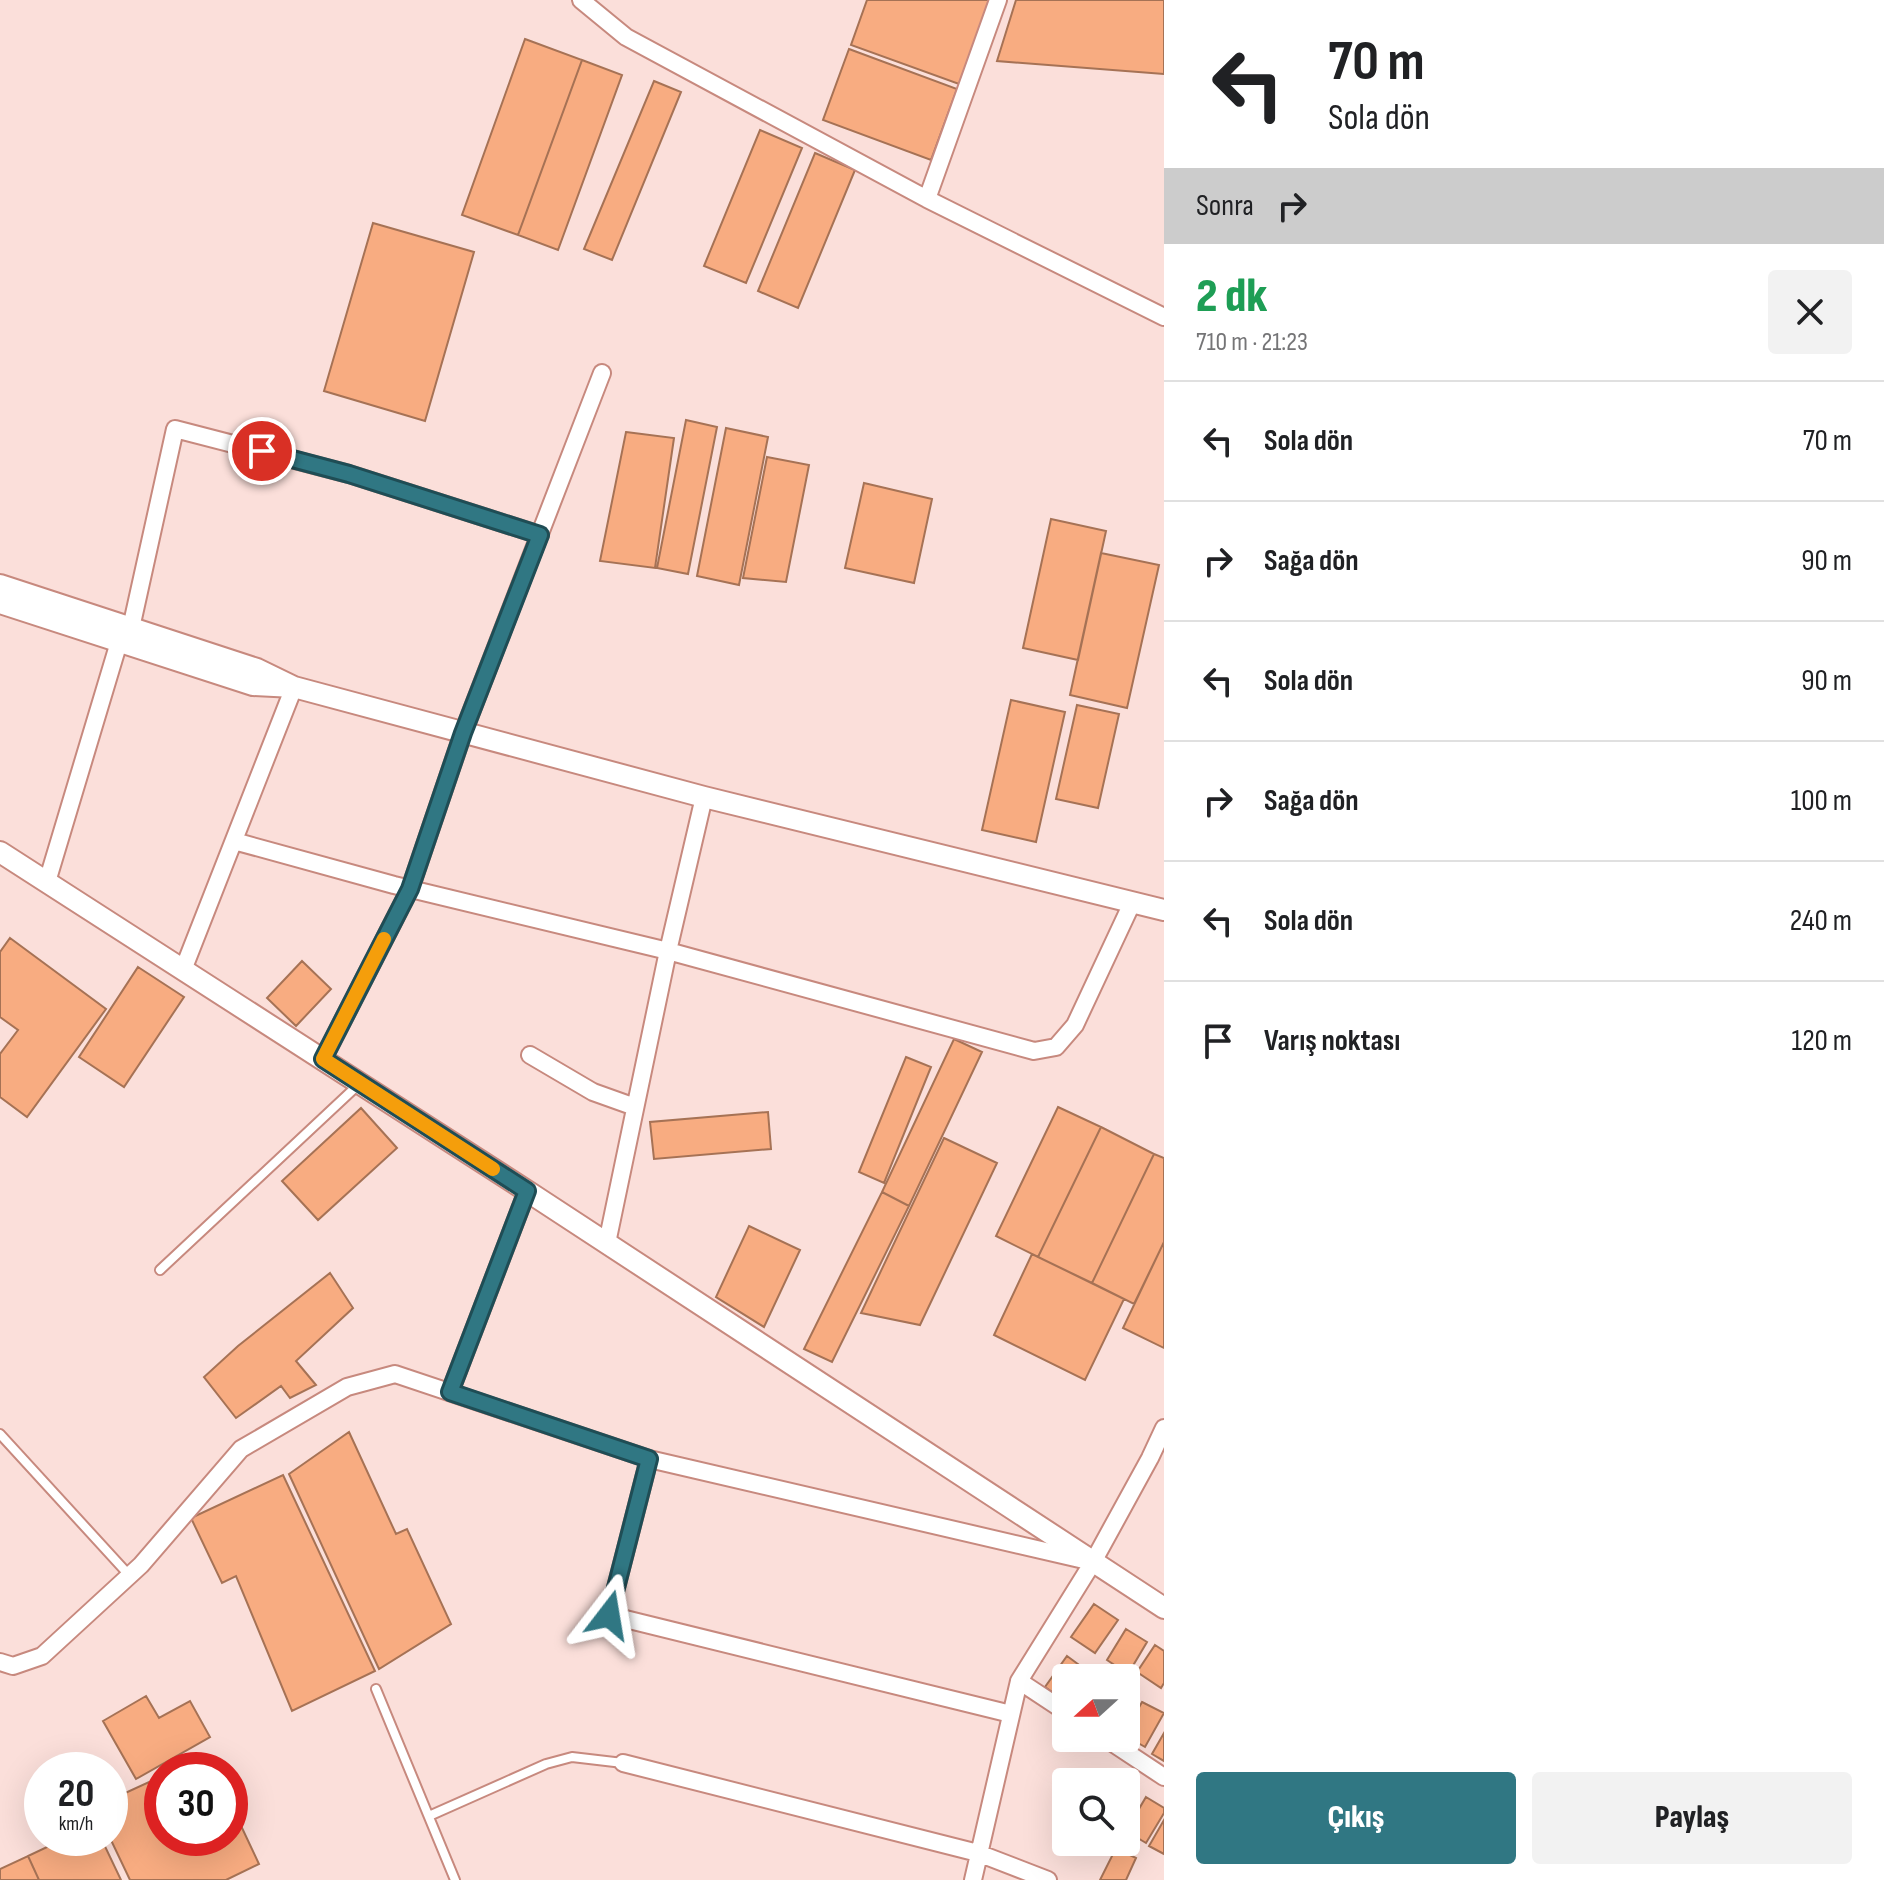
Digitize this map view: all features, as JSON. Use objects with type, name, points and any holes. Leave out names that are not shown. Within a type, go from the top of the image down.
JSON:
[{"type":"street","points":[[581,0],[626,37],[927,199],[1164,317]]},
{"type":"street","points":[[927,199],[998,0]]},
{"type":"street","points":[[323,1059],[410,889],[463,733],[602,373]]},
{"type":"street","points":[[47,882],[125,635],[175,429],[349,474],[540,535]]},
{"type":"street","points":[[0,585],[253,685],[294,687],[704,797],[1164,910]]},
{"type":"street","points":[[0,603],[125,635]]},
{"type":"street","points":[[183,970],[294,687]]},
{"type":"street","points":[[607,1243],[668,951],[704,797]]},
{"type":"street","points":[[234,841],[410,889],[668,951],[1034,1051],[1056,1047],[1075,1025],[1133,901]]},
{"type":"street","points":[[0,852],[527,1191],[1164,1608]]},
{"type":"street","points":[[530,1055],[593,1092],[635,1107]]},
{"type":"street","points":[[450,1392],[527,1191]]},
{"type":"street","points":[[0,1662],[13,1666],[42,1656],[141,1565],[241,1449],[347,1387],[395,1374],[649,1459],[1093,1562]]},
{"type":"street","points":[[973,1880],[1019,1681],[1093,1562],[1164,1428]]},
{"type":"street","points":[[649,1459],[609,1615],[1011,1714]]},
{"type":"street","points":[[1019,1681],[1052,1703]]},
{"type":"street","points":[[1126,1752],[1164,1777]]},
{"type":"street","points":[[623,1763],[978,1853],[1048,1880]]},
{"type":"lane","points":[[160,1270],[360,1083]]},
{"type":"lane","points":[[0,1434],[130,1575]]},
{"type":"lane","points":[[376,1689],[455,1880]]},
{"type":"lane","points":[[429,1816],[546,1764],[572,1757],[623,1763]]},
{"type":"building","points":[[867,0],[990,0],[959,84],[851,45]]},
{"type":"building","points":[[1016,0],[1164,0],[1164,74],[997,61]]},
{"type":"building","points":[[525,39],[582,60],[518,235],[462,215]]},
{"type":"building","points":[[849,49],[957,89],[931,160],[823,120]]},
{"type":"building","points":[[582,60],[622,75],[558,250],[518,235]]},
{"type":"building","points":[[654,81],[681,92],[612,260],[584,249]]},
{"type":"building","points":[[760,130],[802,148],[746,283],[704,266]]},
{"type":"building","points":[[815,153],[855,170],[798,308],[758,291]]},
{"type":"building","points":[[373,223],[474,252],[425,421],[324,391]]},
{"type":"building","points":[[686,420],[717,427],[688,574],[657,568]]},
{"type":"building","points":[[726,428],[768,437],[739,585],[697,576]]},
{"type":"building","points":[[626,432],[674,438],[655,568],[600,561]]},
{"type":"building","points":[[767,457],[809,465],[786,582],[743,578]]},
{"type":"building","points":[[864,483],[932,499],[914,583],[845,568]]},
{"type":"building","points":[[1051,519],[1106,531],[1078,660],[1023,648]]},
{"type":"building","points":[[1101,553],[1159,565],[1127,708],[1070,695]]},
{"type":"building","points":[[1011,700],[1065,712],[1036,842],[982,830]]},
{"type":"building","points":[[1077,705],[1119,714],[1098,808],[1056,799]]},
{"type":"building","points":[[10,938],[106,1009],[27,1117],[0,1097],[0,1054],[18,1030],[0,1017],[0,952]]},
{"type":"building","points":[[302,961],[331,989],[296,1026],[267,998]]},
{"type":"building","points":[[138,967],[184,997],[124,1087],[79,1057]]},
{"type":"building","points":[[954,1039],[982,1052],[909,1206],[882,1192]]},
{"type":"building","points":[[906,1057],[931,1067],[884,1183],[859,1172]]},
{"type":"building","points":[[1058,1107],[1101,1127],[1038,1257],[996,1236]]},
{"type":"building","points":[[361,1108],[397,1148],[318,1220],[282,1181]]},
{"type":"building","points":[[768,1112],[771,1149],[654,1159],[650,1122]]},
{"type":"building","points":[[1101,1127],[1154,1154],[1092,1283],[1038,1257]]},
{"type":"building","points":[[944,1138],[997,1163],[920,1325],[861,1313]]},
{"type":"building","points":[[1154,1154],[1164,1158],[1164,1242],[1134,1304],[1092,1283]]},
{"type":"building","points":[[882,1192],[909,1206],[832,1362],[804,1349]]},
{"type":"building","points":[[749,1226],[800,1250],[764,1327],[716,1297]]},
{"type":"building","points":[[1164,1242],[1164,1348],[1123,1328]]},
{"type":"building","points":[[1032,1254],[1124,1299],[1085,1380],[994,1335]]},
{"type":"building","points":[[330,1273],[353,1308],[296,1361],[316,1385],[290,1398],[281,1386],[236,1418],[204,1377]]},
{"type":"building","points":[[349,1432],[396,1534],[407,1529],[451,1624],[379,1669],[289,1474]]},
{"type":"building","points":[[283,1475],[375,1671],[292,1711],[236,1576],[222,1583],[191,1518]]},
{"type":"building","points":[[1094,1604],[1118,1620],[1095,1653],[1071,1637]]},
{"type":"building","points":[[1126,1629],[1147,1642],[1134,1664],[1113,1664],[1107,1660]]},
{"type":"building","points":[[1155,1645],[1164,1651],[1164,1683],[1161,1688],[1140,1674],[1140,1668]]},
{"type":"building","points":[[1067,1656],[1078,1664],[1061,1664]]},
{"type":"building","points":[[1052,1677],[1052,1692],[1045,1687]]},
{"type":"building","points":[[146,1696],[159,1718],[190,1701],[210,1737],[184,1752],[144,1752],[144,1774],[136,1779],[128,1765],[128,1752],[121,1752],[103,1721]]},
{"type":"building","points":[[1142,1702],[1164,1713],[1145,1747],[1140,1744]]},
{"type":"building","points":[[1164,1733],[1164,1761],[1152,1754]]},
{"type":"building","points":[[144,1784],[144,1856],[248,1856],[248,1841],[259,1864],[226,1880],[130,1880],[119,1856],[128,1856],[128,1792]]},
{"type":"building","points":[[1146,1797],[1164,1808],[1146,1843],[1140,1839],[1140,1807]]},
{"type":"building","points":[[1164,1820],[1164,1854],[1149,1846]]},
{"type":"building","points":[[28,1856],[110,1856],[121,1880],[39,1880]]},
{"type":"building","points":[[28,1856],[39,1880],[0,1880],[0,1869]]},
{"type":"building","points":[[1112,1856],[1136,1858],[1126,1880],[1100,1880]]},
{"type":"slow traffic","points":[[384,939],[323,1059],[493,1169]]},
{"type":"route","points":[[262,451],[349,474],[540,535],[463,733],[410,889],[323,1059],[527,1191],[450,1392],[649,1459],[609,1615]]}]
